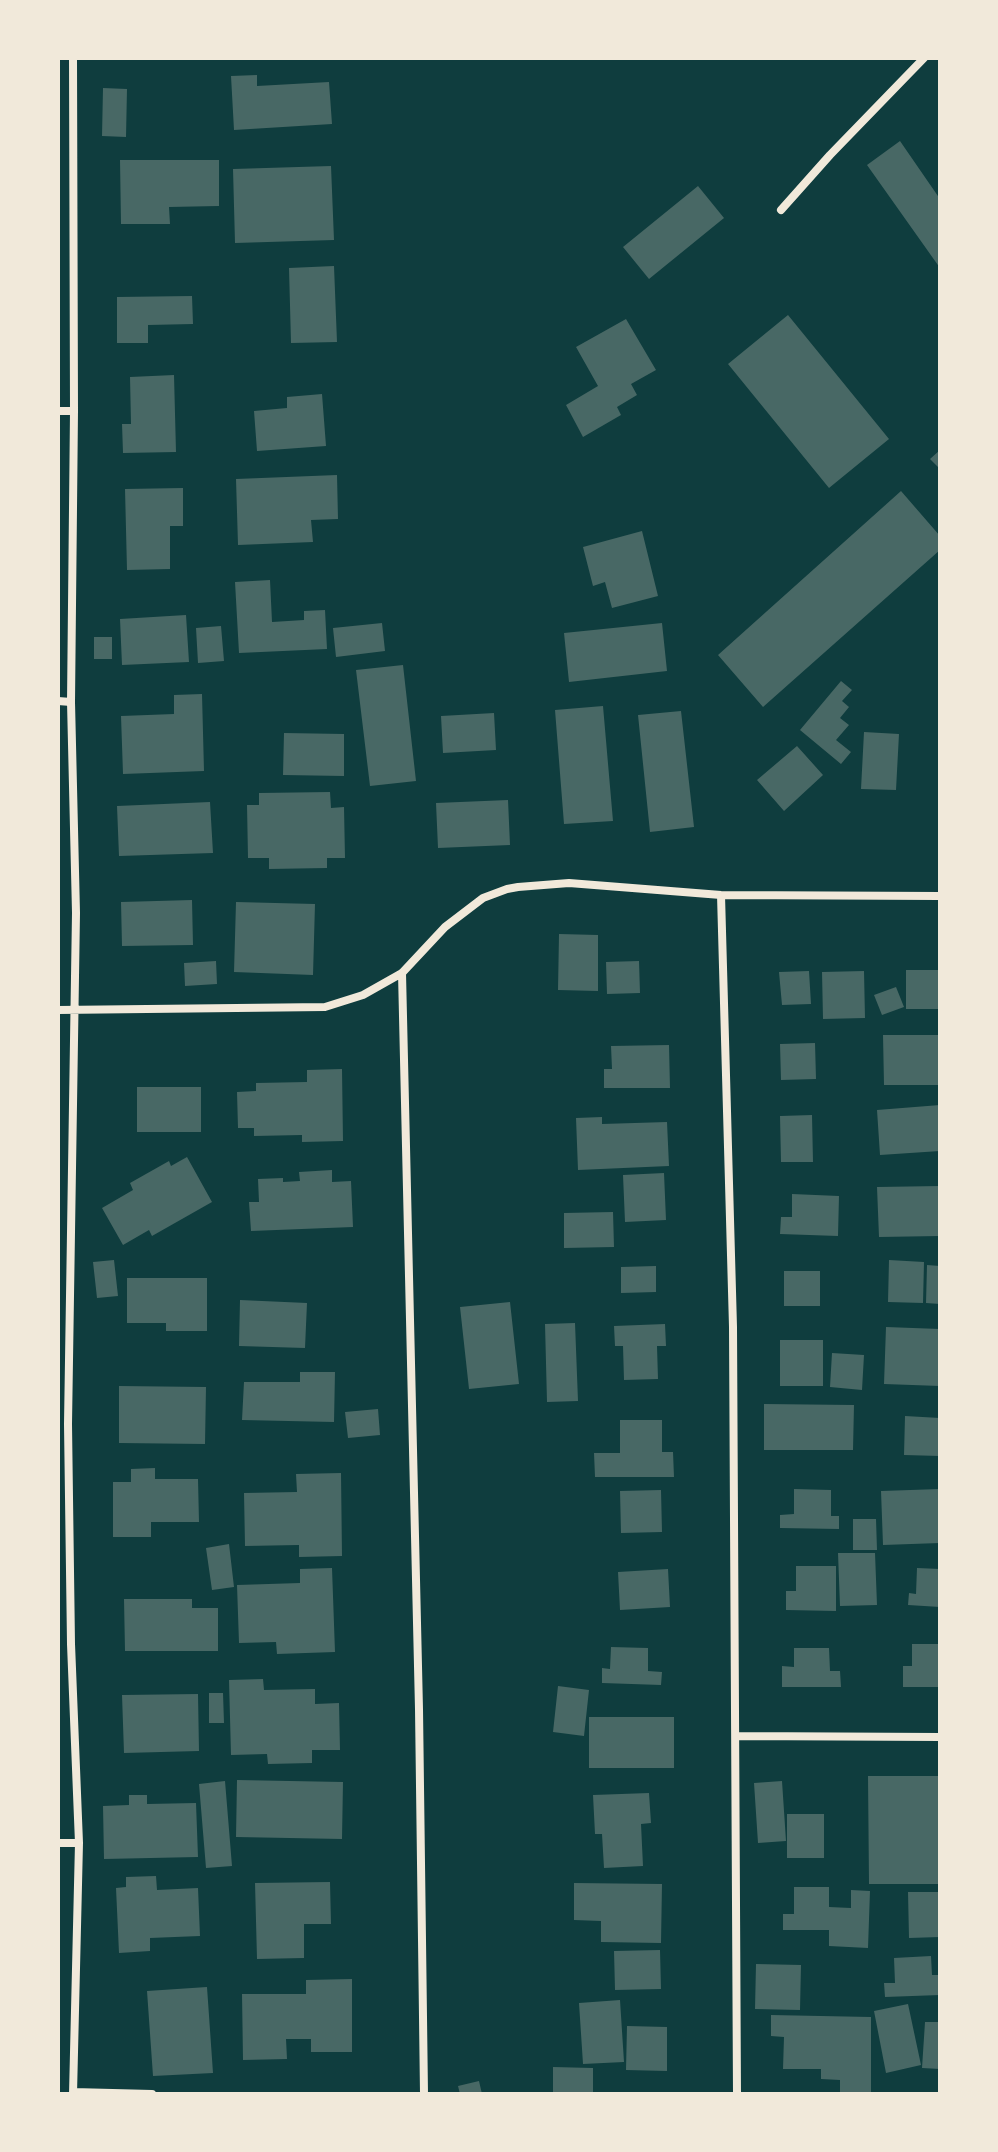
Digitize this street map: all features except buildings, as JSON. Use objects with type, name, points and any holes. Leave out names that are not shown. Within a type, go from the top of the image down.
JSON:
[{"type":"street","points":[[73,58],[71,702],[76,913],[63,1424],[79,1843],[73,2093],[152,2094]]},
{"type":"street","points":[[781,210],[924,58]]},
{"type":"street","points":[[58,411],[74,411]]},
{"type":"street","points":[[58,701],[71,702]]},
{"type":"street","points":[[58,1010],[325,1007],[363,995],[402,973],[445,927],[483,898],[507,889],[569,883],[721,895],[940,896]]},
{"type":"street","points":[[721,895],[733,1327],[737,2094]]},
{"type":"street","points":[[402,973],[419,1709],[424,2094]]},
{"type":"street","points":[[736,1736],[940,1737]]},
{"type":"street","points":[[58,1843],[79,1843]]}]
